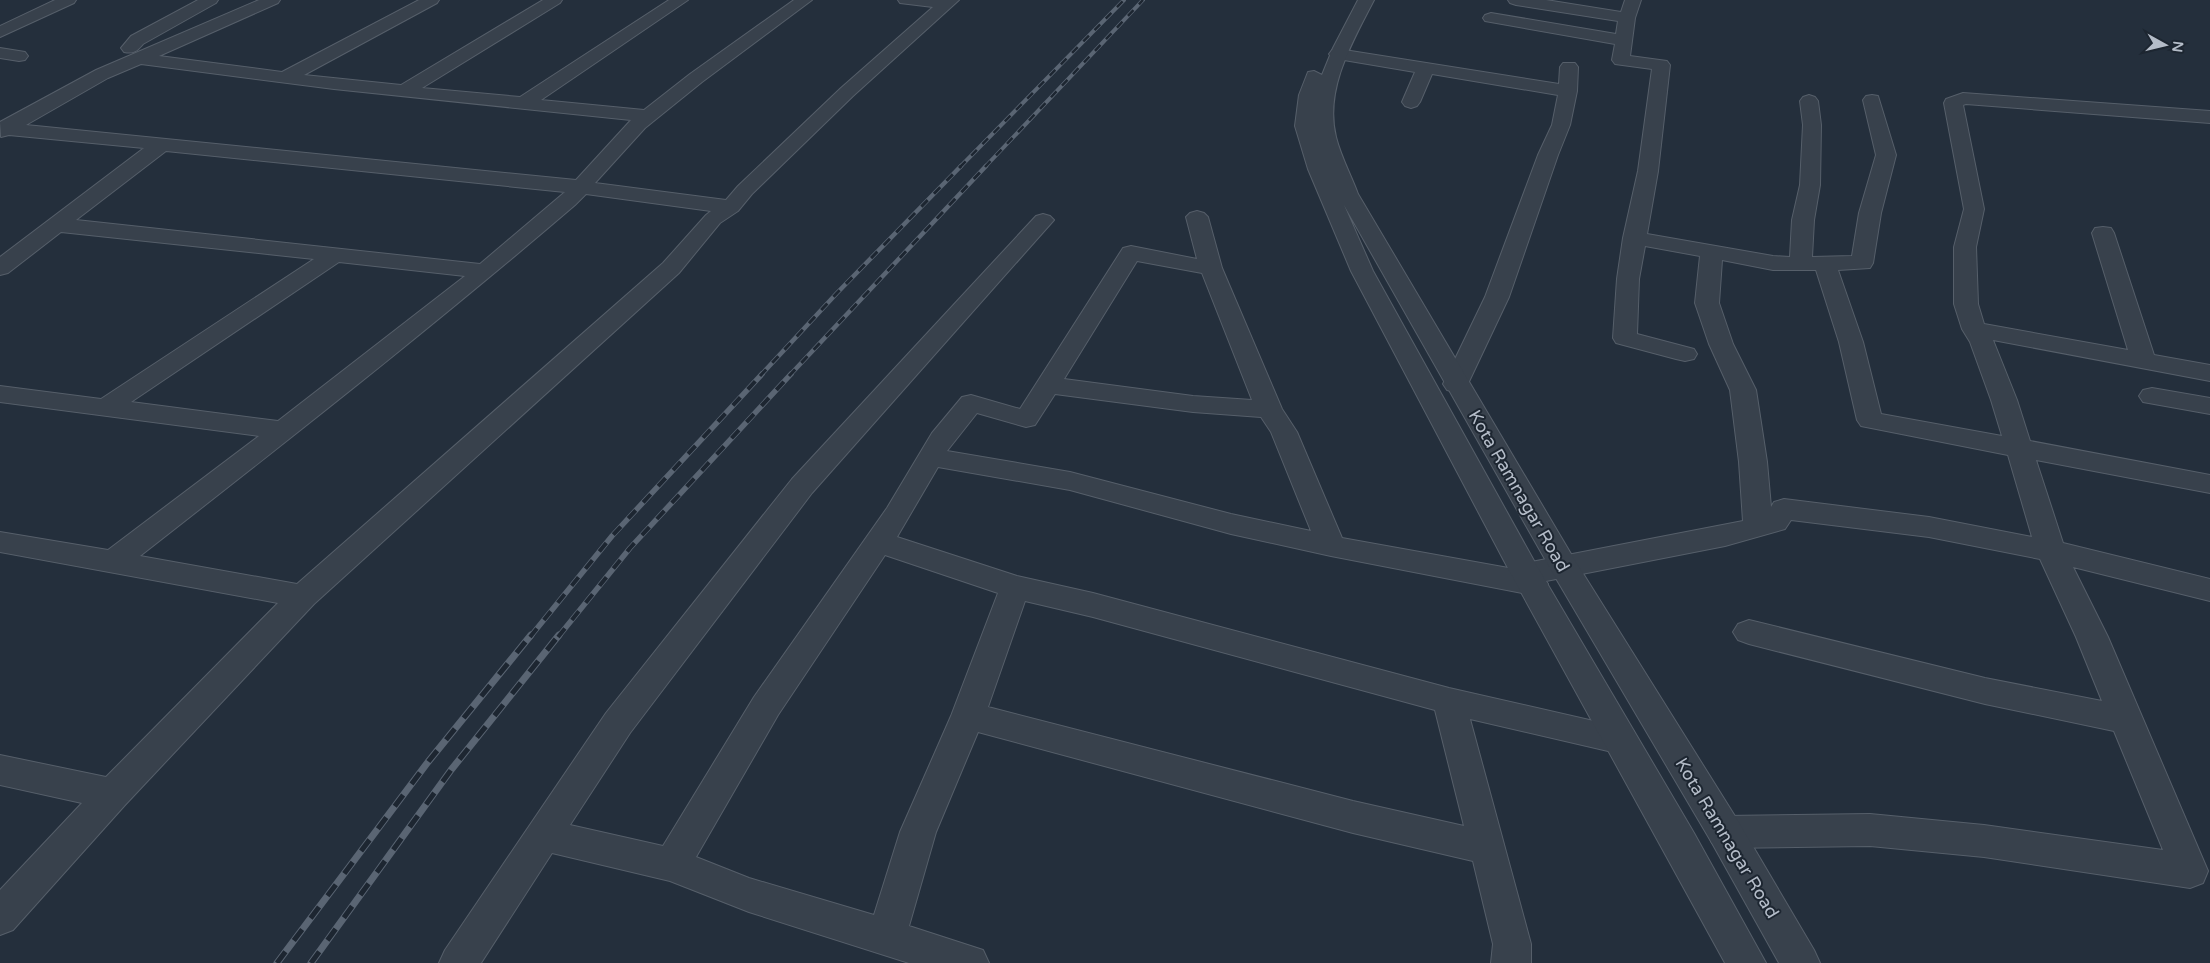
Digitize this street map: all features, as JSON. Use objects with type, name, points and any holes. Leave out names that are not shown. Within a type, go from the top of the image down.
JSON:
[{"type":"street","points":[[0,32],[68,0]]},
{"type":"street","points":[[102,74],[137,40],[210,0]]},
{"type":"street","points":[[1,129],[102,74],[272,0]]},
{"type":"street","points":[[284,78],[431,0]]},
{"type":"street","points":[[404,91],[554,0]]},
{"type":"street","points":[[525,102],[680,0]]},
{"type":"street","points":[[113,562],[485,271],[568,201],[638,124],[696,78],[804,0]]},
{"type":"street","points":[[906,0],[949,2]]},
{"type":"street","points":[[1347,0],[1323,46],[1308,95],[1304,126],[1318,169],[1362,271],[1529,579],[1746,963]]},
{"type":"street","name":"Kota Ramnagar Road","points":[[1366,0],[1338,54],[1324,97],[1326,135],[1348,194],[1456,384],[1564,567],[1726,832],[1800,963]]},
{"type":"street","points":[[1516,0],[1627,18]]},
{"type":"street","points":[[1633,0],[1627,18],[1622,60],[1662,65],[1651,136],[1648,172],[1634,238],[1628,279],[1625,338],[1685,354]]},
{"type":"street","points":[[0,917],[113,794],[303,596],[670,268],[713,219],[731,207],[745,190],[847,92],[949,2]]},
{"type":"street","points":[[1491,18],[1624,40]]},
{"type":"street","points":[[0,53],[19,56]]},
{"type":"street","points":[[1338,54],[1425,70],[1495,88],[1568,91]]},
{"type":"street","points":[[138,58],[284,78],[648,116]]},
{"type":"street","points":[[1456,384],[1497,297],[1548,155],[1561,125],[1568,91],[1569,67]]},
{"type":"street","points":[[1411,102],[1425,70]]},
{"type":"street","points":[[1726,832],[1870,830],[1984,841],[2190,871],[2092,637],[2052,551],[1998,383],[1982,342],[1974,329],[1966,304],[1965,247],[1974,209],[1957,131],[1953,103],[1963,98],[2210,117]]},
{"type":"street","points":[[1634,238],[1773,263],[1862,263],[1870,213],[1886,156],[1872,100]]},
{"type":"street","points":[[1801,264],[1803,220],[1810,185],[1812,125],[1809,101]]},
{"type":"street","points":[[1,129],[580,187],[731,207]]},
{"type":"street","points":[[0,268],[160,145]]},
{"type":"street","points":[[1197,217],[1211,268],[1269,409],[1284,432],[1331,546]]},
{"type":"street","points":[[459,963],[618,723],[802,486],[933,339],[1043,220]]},
{"type":"street","points":[[58,225],[485,271]]},
{"type":"street","points":[[2103,233],[2116,270],[2126,312],[2144,361]]},
{"type":"street","points":[[1711,253],[1707,303],[1722,344],[1743,390],[1753,462],[1758,527]]},
{"type":"street","points":[[672,865],[766,706],[878,542],[940,439],[970,403],[1026,418],[1130,254],[1211,268]]},
{"type":"street","points":[[105,408],[335,255]]},
{"type":"street","points":[[1824,264],[1850,342],[1870,420],[2021,450],[2210,484]]},
{"type":"street","points":[[1974,329],[2210,373]]},
{"type":"street","points":[[1047,386],[1176,402],[1269,409]]},
{"type":"street","points":[[0,394],[282,430]]},
{"type":"street","points":[[2152,396],[2210,406]]},
{"type":"street","points":[[930,457],[1070,480],[1231,524],[1331,546],[1529,579],[1564,567],[1675,547],[1758,527],[1775,522],[1784,509],[1928,528],[2052,551],[2210,590]]},
{"type":"street","points":[[0,542],[303,596]]},
{"type":"street","points":[[878,542],[1015,587],[1093,605],[1449,701],[1621,740]]},
{"type":"street","points":[[887,938],[918,832],[968,716],[1015,587]]},
{"type":"street","points":[[1749,632],[1985,691],[2125,719]]},
{"type":"street","points":[[1449,701],[1512,944],[1511,963]]},
{"type":"street","points":[[968,716],[1353,817],[1488,848]]},
{"type":"street","points":[[0,770],[113,794]]},
{"type":"street","points":[[543,835],[672,865],[749,895],[969,963]]},
{"type":"railway","points":[[960,167],[1124,0]]},
{"type":"railway","points":[[985,167],[1143,0]]},
{"type":"railway","points":[[760,376],[837,293],[961,166]]},
{"type":"railway","points":[[789,376],[986,166]]},
{"type":"railway","points":[[530,637],[612,536],[762,374]]},
{"type":"railway","points":[[558,637],[630,548],[791,374]]},
{"type":"railway","points":[[277,963],[428,762],[531,635]]},
{"type":"railway","points":[[311,963],[451,770],[559,635]]}]
